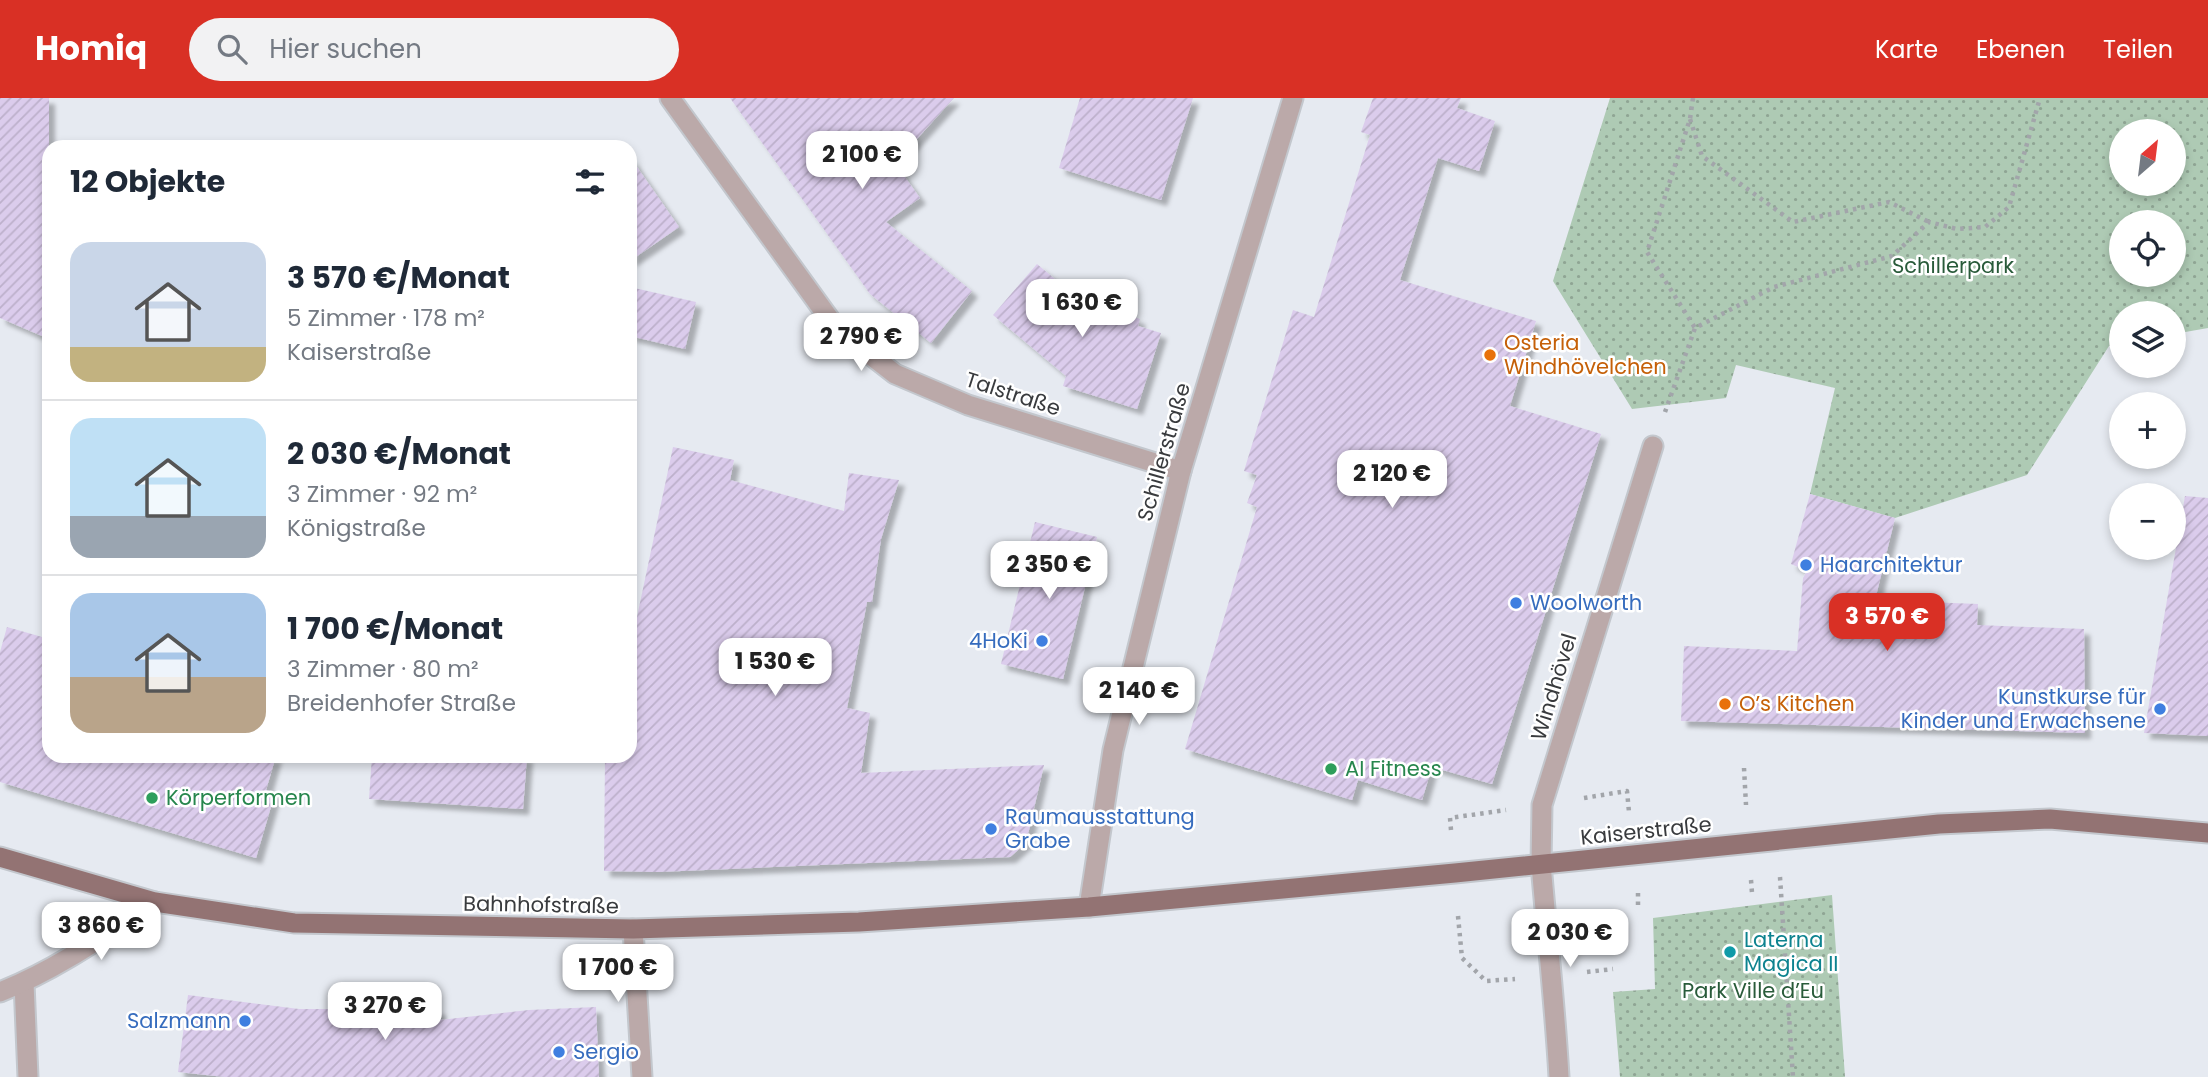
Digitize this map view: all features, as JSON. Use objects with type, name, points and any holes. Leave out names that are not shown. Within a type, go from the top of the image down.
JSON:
[{"type":"main road","name":"Kaiserstraße","points":[[1089,907],[1940,824],[2050,819],[2208,833]]},
{"type":"main road","name":"Bahnhofstraße","points":[[0,857],[155,902],[294,923],[634,929],[859,922],[1089,907]]},
{"type":"street","name":"Talstraße","points":[[670,98],[836,328],[895,374],[968,405],[1181,471]]},
{"type":"street","name":"Schillerstraße","points":[[1089,907],[1113,750],[1181,471],[1293,98]]},
{"type":"street","name":"Windhövel","points":[[1559,1077],[1541,864],[1542,804],[1653,446]]},
{"type":"street","points":[[0,992],[24,983],[79,952],[155,902]]},
{"type":"street","points":[[634,929],[642,1077]]},
{"type":"street","points":[[24,983],[27,1077]]},
{"type":"path","points":[[1693,98],[1689,119],[1647,252],[1695,328]]},
{"type":"path","points":[[1689,119],[1702,156],[1793,222],[1889,202],[1929,222],[1957,229],[1986,227],[2010,207],[2040,98]]},
{"type":"path","points":[[1653,446],[1695,328],[1774,288],[1892,256],[1929,222]]},
{"type":"path","points":[[1627,791],[1629,812]]},
{"type":"path","points":[[1450,818],[1451,830]]},
{"type":"path","points":[[1777,841],[1793,1077]]},
{"type":"path","points":[[1637,893],[1638,906]]},
{"type":"path","points":[[1458,916],[1462,958],[1486,981],[1517,978]]},
{"type":"green space","name":"Schillerpark","points":[[1610,98],[2208,98],[2208,328],[2186,332],[2186,301],[2109,301],[2109,346],[2027,475],[1895,518],[1810,494],[1835,388],[1736,365],[1726,398],[1632,409],[1553,281]]},
{"type":"green space","name":"Park Ville d’Eu","points":[[1832,895],[1845,1077],[1620,1077],[1613,992],[1655,989],[1653,918]]},
{"type":"building","points":[[0,98],[49,98],[49,140],[42,140],[42,336],[0,318]]},
{"type":"building","points":[[730,98],[954,98],[895,163],[920,198],[886,222],[972,291],[931,343],[870,294]]},
{"type":"building","points":[[1080,98],[1193,98],[1161,200],[1059,168]]},
{"type":"building","points":[[1373,98],[1461,98],[1457,108],[1495,121],[1479,171],[1438,158],[1400,280],[1536,321],[1510,406],[1601,434],[1492,784],[1432,767],[1422,800],[1358,780],[1352,800],[1185,749],[1257,507],[1247,503],[1257,475],[1244,471],[1293,310],[1314,317],[1370,135],[1361,132]]},
{"type":"building","points":[[637,167],[679,227],[637,256]]},
{"type":"building","points":[[1037,264],[1079,299],[1140,319],[1138,326],[1161,333],[1137,409],[1063,386],[1066,376],[993,315]]},
{"type":"building","points":[[637,289],[696,302],[685,349],[637,338]]},
{"type":"building","points":[[673,447],[734,460],[730,480],[844,511],[849,473],[899,480],[881,539],[872,602],[867,602],[847,708],[870,713],[861,773],[1044,765],[1026,843],[1010,857],[657,872],[604,871],[605,763],[637,763],[637,617]]},
{"type":"building","points":[[1810,494],[1895,518],[1875,600],[1978,604],[1977,625],[2084,629],[2085,733],[1681,721],[1684,646],[1797,651],[1803,578],[1807,571],[1791,564]]},
{"type":"building","points":[[2186,496],[2208,498],[2208,736],[2144,733],[2174,560],[2186,560]]},
{"type":"building","points":[[1035,522],[1097,537],[1063,679],[1001,664]]},
{"type":"building","points":[[7,627],[42,637],[42,763],[274,763],[266,790],[275,793],[256,858],[0,782],[0,652]]},
{"type":"building","points":[[372,763],[526,763],[523,809],[369,799]]},
{"type":"building","points":[[188,995],[299,1009],[440,1009],[440,1020],[529,1010],[596,1007],[599,1077],[225,1077],[178,1072]]},
{"type":"place","name":"Osteria Windhövelchen","points":[[1490,355]]},
{"type":"place","name":"Haarchitektur","points":[[1806,565]]},
{"type":"place","name":"Woolworth","points":[[1516,603]]},
{"type":"place","name":"4HoKi","points":[[1042,641]]},
{"type":"place","name":"O’s Kitchen","points":[[1725,704]]},
{"type":"place","name":"Kunstkurse für Kinder und Erwachsene","points":[[2160,709]]},
{"type":"place","name":"AI Fitness","points":[[1331,769]]},
{"type":"place","name":"Körperformen","points":[[152,798]]},
{"type":"place","name":"Raumausstattung Grabe","points":[[991,829]]},
{"type":"place","name":"Laterna Magica II","points":[[1730,952]]},
{"type":"place","name":"Salzmann","points":[[245,1021]]},
{"type":"place","name":"Sergio","points":[[559,1052]]}]
